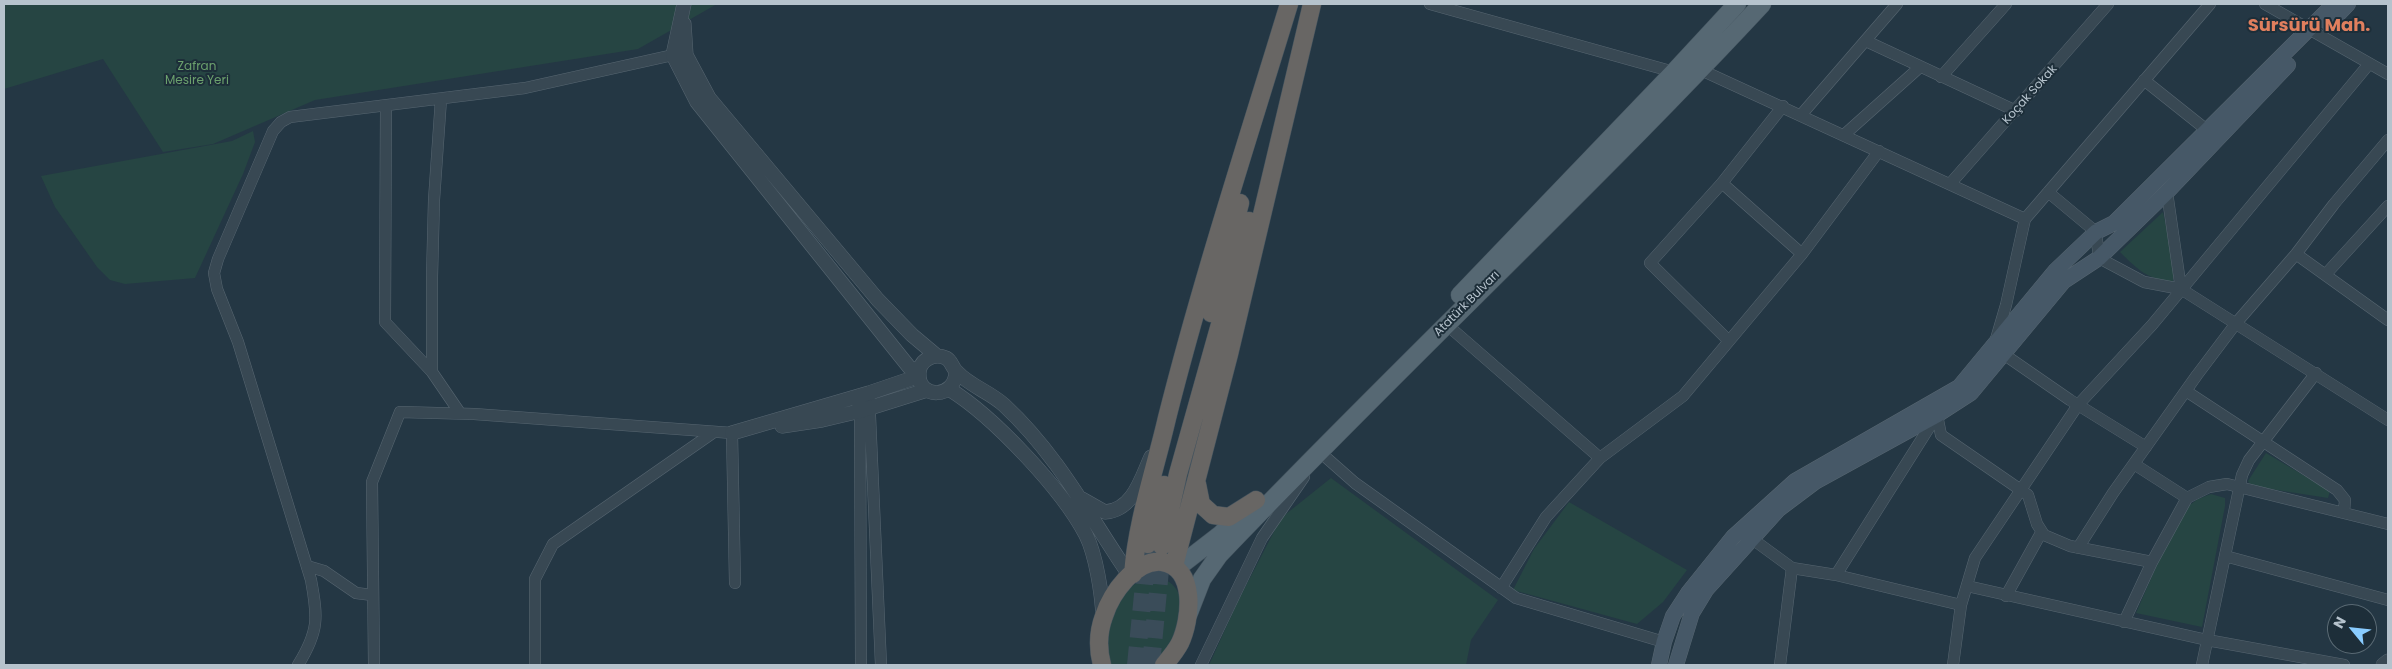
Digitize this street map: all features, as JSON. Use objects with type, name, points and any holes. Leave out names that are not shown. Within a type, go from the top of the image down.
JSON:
[{"type":"highway","points":[[1132,575],[1135,549],[1194,314],[1290,4]]},
{"type":"highway","points":[[1290,4],[1210,318],[1155,545],[1178,474],[1311,4]]},
{"type":"highway","points":[[1176,567],[1234,336],[1311,4]]},
{"type":"highway","points":[[1197,480],[1200,504],[1213,515],[1229,516],[1256,500]]},
{"type":"highway","points":[[1087,665],[1100,658],[1103,617],[1116,592],[1140,566],[1161,562],[1176,567],[1184,577],[1189,591],[1188,616],[1171,665]]},
{"type":"highway","points":[[1164,665],[1180,643]]},
{"type":"main road","name":"Atatürk Bulvarı","points":[[1176,567],[1221,534],[1350,409],[1737,4]]},
{"type":"main road","name":"Atatürk Bulvarı","points":[[1188,616],[1202,579],[1219,555],[1446,324],[1601,174],[1762,4]]},
{"type":"main road","points":[[1659,665],[1664,642],[1673,616],[1688,593],[1733,537],[1795,481],[1959,387],[2064,281],[2099,258],[2167,192],[2313,32],[2334,4]]},
{"type":"main road","points":[[1676,665],[1692,613],[1706,590],[1779,509],[1814,482],[1937,415],[1979,386],[1998,348],[2055,271],[2096,232],[2114,223],[2313,32],[2348,4]]},
{"type":"street","points":[[683,4],[672,55],[697,102],[909,367],[919,374],[923,386],[928,390],[939,393],[949,389],[954,383],[956,372]]},
{"type":"street","points":[[683,4],[686,55],[709,98],[878,300],[912,335],[937,356],[950,360],[956,372],[1002,403],[1027,427],[1064,472],[1132,575]]},
{"type":"street","points":[[1430,4],[1674,72]]},
{"type":"street","points":[[1801,115],[1897,4]]},
{"type":"street","points":[[1941,77],[2006,4]]},
{"type":"street","name":"Koçak Sokak","points":[[1950,184],[2108,4]]},
{"type":"street","points":[[2146,447],[2078,404],[1998,348],[2025,218],[2210,4]]},
{"type":"street","points":[[2265,4],[2388,74]]},
{"type":"street","points":[[1866,41],[2016,111]]},
{"type":"street","points":[[298,665],[308,649],[316,620],[316,604],[307,566],[238,342],[217,289],[214,273],[270,138],[277,126],[290,117],[525,88],[672,55]]},
{"type":"street","points":[[1953,665],[1961,605],[1975,558],[2078,404],[2128,352],[2370,64]]},
{"type":"street","points":[[1845,134],[1920,67]]},
{"type":"street","points":[[1701,70],[1845,134],[2025,218]]},
{"type":"street","points":[[2144,80],[2208,131]]},
{"type":"street","points":[[432,372],[433,219],[441,99]]},
{"type":"street","points":[[386,106],[385,322],[432,372],[460,413]]},
{"type":"street","points":[[1729,341],[1650,263],[1722,183],[1783,106]]},
{"type":"street","points":[[2078,548],[2134,464],[2237,322],[2296,254],[2334,204],[2388,140]]},
{"type":"street","points":[[1501,588],[1546,517],[1600,458],[1683,396],[1802,254],[1879,151]]},
{"type":"street","points":[[1722,183],[1802,254]]},
{"type":"street","points":[[2048,192],[2096,232],[2099,258],[2144,282],[2181,289],[2237,322],[2388,420]]},
{"type":"street","points":[[2167,192],[2181,289]]},
{"type":"street","points":[[2326,274],[2388,206]]},
{"type":"street","points":[[2296,254],[2388,318]]},
{"type":"street","points":[[1446,324],[1600,458]]},
{"type":"street","points":[[732,432],[863,394],[919,374],[926,360],[937,356]]},
{"type":"street","points":[[2202,665],[2239,487],[2249,460],[2316,373]]},
{"type":"street","points":[[949,389],[967,400],[1001,431],[1062,497],[1087,536],[1102,594],[1103,617]]},
{"type":"street","points":[[374,665],[372,482],[400,412],[460,413],[732,432],[822,420],[865,410],[928,390]]},
{"type":"street","points":[[2186,391],[2337,490],[2345,500],[2344,512]]},
{"type":"street","points":[[863,394],[881,665]]},
{"type":"street","points":[[861,665],[865,410]]},
{"type":"street","points":[[1937,415],[1941,435],[2028,495],[2041,533],[2058,542],[2078,548],[2152,562]]},
{"type":"street","points":[[1836,575],[1937,415]]},
{"type":"street","points":[[1079,497],[1094,508],[1106,512],[1124,507],[1134,492],[1166,425]]},
{"type":"street","points":[[535,665],[535,580],[552,544],[714,432]]},
{"type":"street","points":[[732,432],[735,583]]},
{"type":"street","points":[[1201,665],[1262,538],[1321,453],[1355,483],[1516,598],[1664,642]]},
{"type":"street","points":[[2134,464],[2188,498]]},
{"type":"street","points":[[2124,622],[2152,562],[2188,498],[2209,487],[2220,484],[2239,487],[2388,524]]},
{"type":"street","points":[[2006,596],[2041,533]]},
{"type":"street","points":[[1751,538],[1792,568],[1836,575],[1961,605]]},
{"type":"street","points":[[2225,556],[2388,600]]},
{"type":"street","points":[[307,566],[324,571],[356,594],[372,595]]},
{"type":"street","points":[[1784,665],[1780,665],[1792,568]]},
{"type":"street","points":[[1967,586],[2206,640],[2344,665]]},
{"type":"street","points":[[2383,665],[2388,661]]},
{"type":"green space","name":"Zafran Mesire Yeri","points":[[4,4],[717,4],[638,49],[315,100],[213,144],[163,152],[103,59],[4,89]]},
{"type":"green space","points":[[253,131],[255,142],[243,174],[195,278],[125,284],[110,280],[97,267],[55,207],[41,176],[232,141]]},
{"type":"green space","points":[[2163,212],[2174,264],[2173,282],[2156,279],[2144,273],[2120,252]]},
{"type":"green space","points":[[2266,453],[2330,491],[2328,498],[2251,486],[2248,481]]},
{"type":"green space","points":[[1331,478],[1498,600],[1471,640],[1466,665],[1209,665],[1238,601],[1281,518]]},
{"type":"green space","points":[[2211,494],[2225,498],[2225,506],[2202,627],[2136,613],[2180,512],[2198,499]]},
{"type":"green space","points":[[1569,502],[1687,570],[1663,602],[1637,624],[1513,590],[1534,549]]},
{"type":"green space","points":[[1152,575],[1167,581],[1177,590],[1181,601],[1177,628],[1171,641],[1155,665],[1110,665],[1106,634],[1112,612],[1129,589],[1144,578]]},
{"type":"tunnel","points":[[1136,665],[1148,544]]},
{"type":"tunnel","points":[[1151,665],[1162,549]]},
{"type":"district","name":"Sürsürü Mah.","points":[[2309,26]]}]
